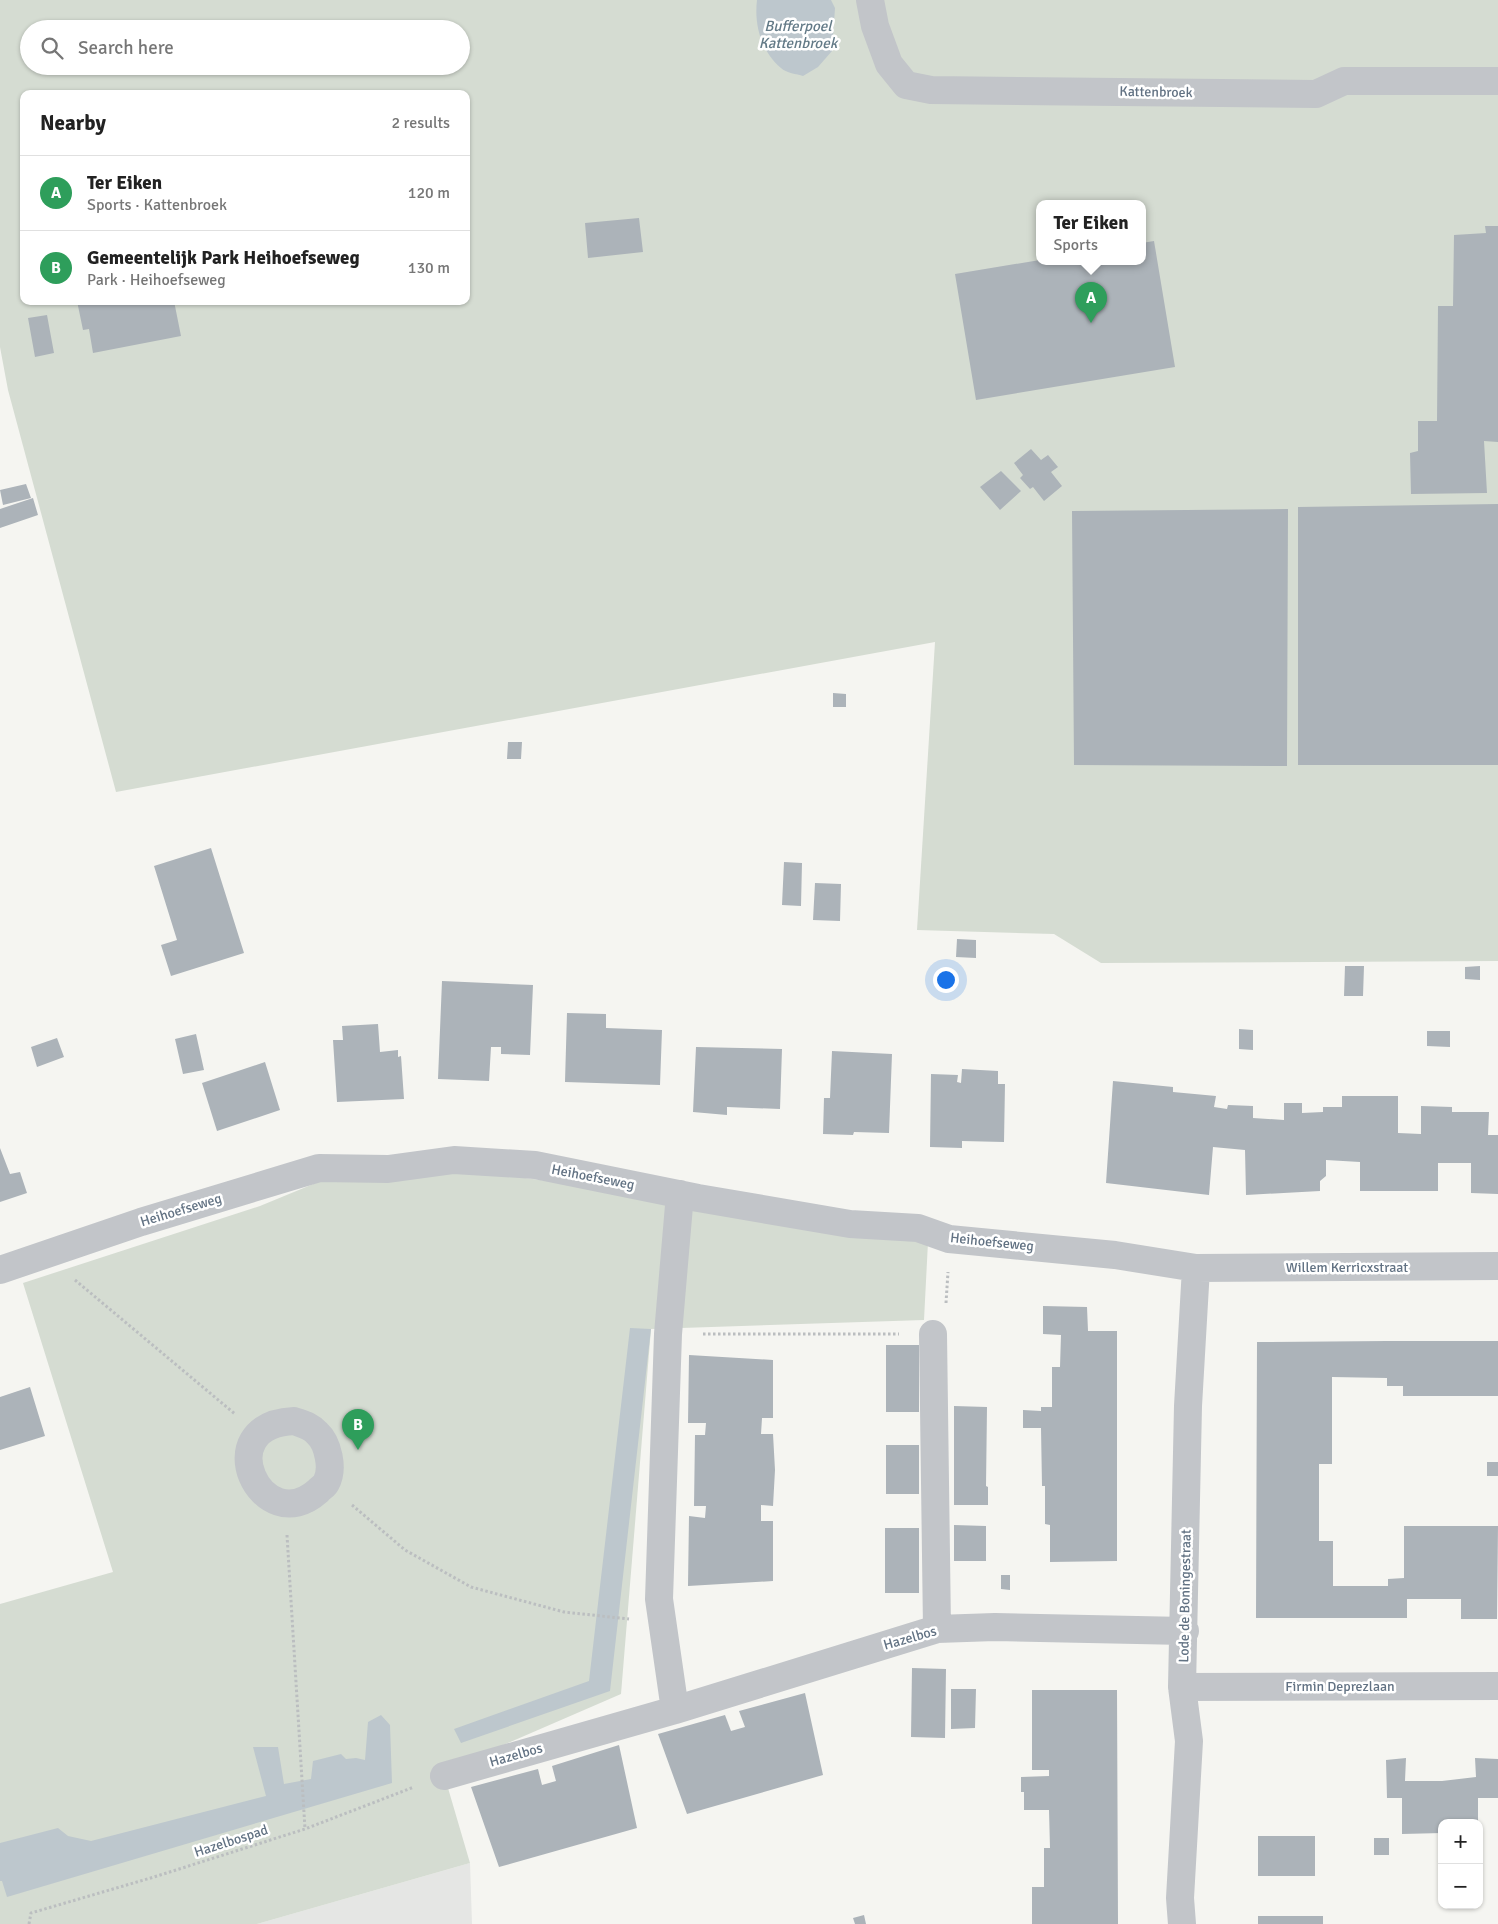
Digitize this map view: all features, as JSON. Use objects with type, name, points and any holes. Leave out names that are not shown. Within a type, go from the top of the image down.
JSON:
[{"type":"street","name":"Kattenbroek","points":[[870,0],[875,26],[889,64],[906,85],[931,90],[1316,94],[1344,81],[1498,81]]},
{"type":"street","name":"Heihoefseweg","points":[[0,1270],[141,1222],[319,1168],[388,1169],[454,1160],[535,1165],[678,1216],[918,1228],[949,1239],[1115,1255],[1196,1268]]},
{"type":"street","points":[[674,1710],[659,1600],[668,1334],[678,1216]]},
{"type":"street","name":"Willem Kerricxstraat","points":[[1196,1268],[1498,1266]]},
{"type":"street","name":"Lode de Boningestraat","points":[[1182,1924],[1180,1898],[1189,1741],[1182,1687],[1185,1631],[1188,1406],[1196,1268]]},
{"type":"street","points":[[933,1334],[937,1629]]},
{"type":"street","points":[[294,1421],[307,1425],[326,1444],[330,1457],[326,1483],[315,1493],[303,1500],[290,1503],[277,1500],[265,1494],[256,1485],[250,1473],[248,1460],[251,1447],[258,1433],[281,1422],[294,1421]]},
{"type":"street","name":"Hazelbos","points":[[444,1776],[674,1710],[937,1629],[995,1627],[1185,1631]]},
{"type":"street","name":"Firmin Deprezlaan","points":[[1182,1687],[1498,1686]]},
{"type":"path","points":[[668,1334],[933,1334],[946,1324],[949,1239]]},
{"type":"path","points":[[74,1279],[258,1433]]},
{"type":"path","points":[[326,1483],[405,1550],[471,1587],[564,1612],[632,1619]]},
{"type":"path","points":[[285,1502],[305,1829]]},
{"type":"path","name":"Hazelbospad","points":[[29,1924],[32,1913],[154,1878],[305,1829],[444,1776]]},
{"type":"shaded area","points":[[0,0],[1498,0],[1498,961],[1101,963],[1054,934],[917,930],[935,642],[116,792],[8,390],[0,347]]},
{"type":"shaded area","points":[[448,1168],[548,1181],[928,1242],[924,1320],[651,1329],[621,1694],[443,1771],[470,1863],[257,1924],[0,1924],[0,1604],[113,1572],[23,1283],[260,1206],[323,1180]]},
{"type":"shaded area","points":[[470,1863],[472,1924],[257,1924]]},
{"type":"water","name":"Bufferpoel Kattenbroek","points":[[757,0],[831,0],[835,8],[832,51],[818,67],[803,76],[783,70],[768,54],[760,37],[756,9]]},
{"type":"water","points":[[630,1328],[651,1329],[610,1691],[461,1743],[454,1729],[589,1681]]},
{"type":"water","points":[[381,1715],[390,1725],[392,1783],[7,1897],[2,1881],[0,1881],[0,1843],[58,1828],[68,1836],[91,1841],[266,1796],[253,1747],[278,1747],[284,1784],[311,1779],[313,1761],[341,1754],[346,1759],[356,1758],[365,1760],[368,1722]]},
{"type":"building","points":[[639,218],[643,252],[588,258],[585,223]]},
{"type":"building","points":[[1485,226],[1498,226],[1498,442],[1484,441],[1487,493],[1411,494],[1410,453],[1418,451],[1418,421],[1437,421],[1438,306],[1453,306],[1454,235],[1486,233]]},
{"type":"building","points":[[1154,241],[1175,367],[976,400],[955,274],[1036,261],[1036,265],[1146,265],[1146,242]]},
{"type":"building","points":[[78,305],[175,305],[181,336],[93,353],[89,329],[83,330]]},
{"type":"building","points":[[47,315],[54,353],[35,357],[28,318]]},
{"type":"building","points":[[1031,449],[1041,460],[1048,455],[1058,467],[1051,472],[1062,486],[1044,501],[1033,487],[1030,489],[1020,478],[1023,475],[1014,463]]},
{"type":"building","points":[[1001,471],[1021,491],[1000,510],[980,487]]},
{"type":"building","points":[[26,484],[31,498],[3,505],[0,490]]},
{"type":"building","points":[[33,498],[38,515],[0,528],[0,509]]},
{"type":"building","points":[[1498,504],[1498,765],[1298,765],[1298,507]]},
{"type":"building","points":[[1288,509],[1287,766],[1074,765],[1072,511]]},
{"type":"building","points":[[833,693],[846,694],[846,707],[833,707]]},
{"type":"building","points":[[508,742],[522,742],[521,759],[507,759]]},
{"type":"building","points":[[211,848],[244,953],[171,976],[161,945],[177,940],[154,866]]},
{"type":"building","points":[[784,862],[802,863],[801,906],[782,905]]},
{"type":"building","points":[[815,883],[841,884],[840,921],[813,920]]},
{"type":"building","points":[[957,939],[976,940],[976,958],[956,957]]},
{"type":"building","points":[[1345,966],[1364,966],[1363,996],[1344,996]]},
{"type":"building","points":[[1480,966],[1480,980],[1465,979],[1465,967]]},
{"type":"building","points":[[442,981],[533,985],[530,1055],[501,1054],[501,1047],[491,1047],[489,1081],[438,1079]]},
{"type":"building","points":[[567,1013],[606,1014],[606,1028],[662,1030],[660,1085],[565,1082]]},
{"type":"building","points":[[378,1024],[380,1052],[398,1050],[398,1057],[401,1056],[404,1099],[337,1102],[333,1040],[343,1040],[342,1026]]},
{"type":"building","points":[[1239,1029],[1253,1030],[1253,1050],[1239,1049]]},
{"type":"building","points":[[1427,1031],[1450,1031],[1450,1047],[1427,1046]]},
{"type":"building","points":[[196,1034],[204,1070],[183,1074],[175,1039]]},
{"type":"building","points":[[57,1038],[64,1057],[37,1067],[31,1047]]},
{"type":"building","points":[[696,1047],[782,1049],[780,1109],[727,1107],[727,1115],[693,1112]]},
{"type":"building","points":[[832,1051],[892,1054],[889,1133],[854,1132],[853,1135],[823,1134],[824,1098],[830,1098]]},
{"type":"building","points":[[265,1062],[280,1110],[217,1131],[202,1083]]},
{"type":"building","points":[[962,1069],[998,1071],[998,1084],[1005,1084],[1004,1142],[962,1141],[962,1148],[930,1147],[931,1074],[958,1075],[957,1082],[961,1083]]},
{"type":"building","points":[[1113,1081],[1173,1087],[1173,1092],[1216,1096],[1214,1107],[1227,1109],[1228,1105],[1253,1106],[1253,1118],[1284,1120],[1284,1103],[1302,1103],[1302,1113],[1323,1112],[1323,1107],[1342,1107],[1342,1096],[1398,1096],[1398,1133],[1421,1134],[1421,1106],[1452,1107],[1452,1112],[1489,1112],[1488,1135],[1498,1135],[1498,1194],[1471,1193],[1471,1163],[1438,1163],[1438,1191],[1360,1191],[1360,1162],[1326,1160],[1326,1176],[1320,1181],[1320,1191],[1246,1195],[1245,1150],[1213,1147],[1209,1195],[1106,1183]]},
{"type":"building","points":[[0,1148],[10,1174],[20,1172],[27,1193],[0,1202]]},
{"type":"building","points":[[1043,1306],[1087,1307],[1088,1331],[1117,1331],[1117,1561],[1050,1562],[1050,1525],[1045,1524],[1045,1486],[1042,1486],[1041,1428],[1023,1428],[1023,1410],[1041,1411],[1041,1407],[1052,1407],[1052,1367],[1060,1367],[1061,1335],[1043,1334]]},
{"type":"building","points":[[1498,1341],[1498,1396],[1403,1396],[1403,1386],[1387,1386],[1387,1378],[1332,1377],[1332,1464],[1319,1464],[1319,1541],[1333,1541],[1333,1586],[1388,1586],[1388,1579],[1404,1578],[1404,1526],[1498,1526],[1497,1619],[1461,1619],[1461,1599],[1407,1599],[1407,1618],[1256,1618],[1257,1342]]},
{"type":"building","points":[[886,1345],[919,1345],[919,1412],[886,1412]]},
{"type":"building","points":[[689,1355],[773,1360],[773,1418],[762,1418],[761,1434],[773,1434],[775,1470],[773,1506],[761,1505],[761,1521],[773,1521],[773,1581],[688,1586],[689,1516],[705,1518],[706,1506],[694,1506],[695,1435],[705,1435],[706,1423],[688,1423]]},
{"type":"building","points":[[30,1387],[45,1436],[0,1450],[0,1397]]},
{"type":"building","points":[[954,1406],[987,1407],[986,1486],[988,1487],[988,1505],[954,1505]]},
{"type":"building","points":[[886,1445],[919,1445],[919,1494],[886,1494]]},
{"type":"building","points":[[1487,1462],[1498,1462],[1498,1476],[1487,1476]]},
{"type":"building","points":[[954,1525],[986,1526],[986,1561],[954,1561]]},
{"type":"building","points":[[885,1528],[919,1528],[919,1593],[885,1593]]},
{"type":"building","points":[[1001,1575],[1010,1575],[1010,1590],[1001,1589]]},
{"type":"building","points":[[912,1668],[946,1669],[945,1738],[911,1737]]},
{"type":"building","points":[[951,1689],[976,1689],[975,1728],[951,1729]]},
{"type":"building","points":[[1032,1690],[1117,1690],[1118,1924],[1032,1924],[1032,1887],[1044,1887],[1044,1848],[1050,1848],[1049,1810],[1024,1810],[1024,1792],[1021,1792],[1021,1777],[1049,1776],[1049,1770],[1032,1770]]},
{"type":"building","points":[[805,1693],[823,1775],[687,1814],[658,1734],[725,1715],[731,1731],[745,1727],[739,1711]]},
{"type":"building","points":[[619,1745],[637,1828],[499,1867],[471,1787],[538,1769],[542,1785],[556,1781],[552,1766]]},
{"type":"building","points":[[1406,1758],[1405,1781],[1442,1781],[1476,1777],[1475,1758],[1498,1759],[1498,1798],[1478,1798],[1478,1819],[1438,1819],[1438,1833],[1402,1834],[1402,1798],[1387,1798],[1386,1760]]},
{"type":"building","points":[[1258,1836],[1315,1836],[1315,1876],[1258,1876]]},
{"type":"building","points":[[1374,1838],[1389,1838],[1389,1855],[1374,1855]]},
{"type":"building","points":[[864,1915],[866,1924],[855,1924],[853,1918]]},
{"type":"building","points":[[1258,1916],[1323,1916],[1323,1924],[1258,1924]]},
{"type":"place","name":"Ter Eiken","points":[[1091,323]]},
{"type":"place","name":"Gemeentelijk Park Heihoefseweg","points":[[358,1450]]}]
